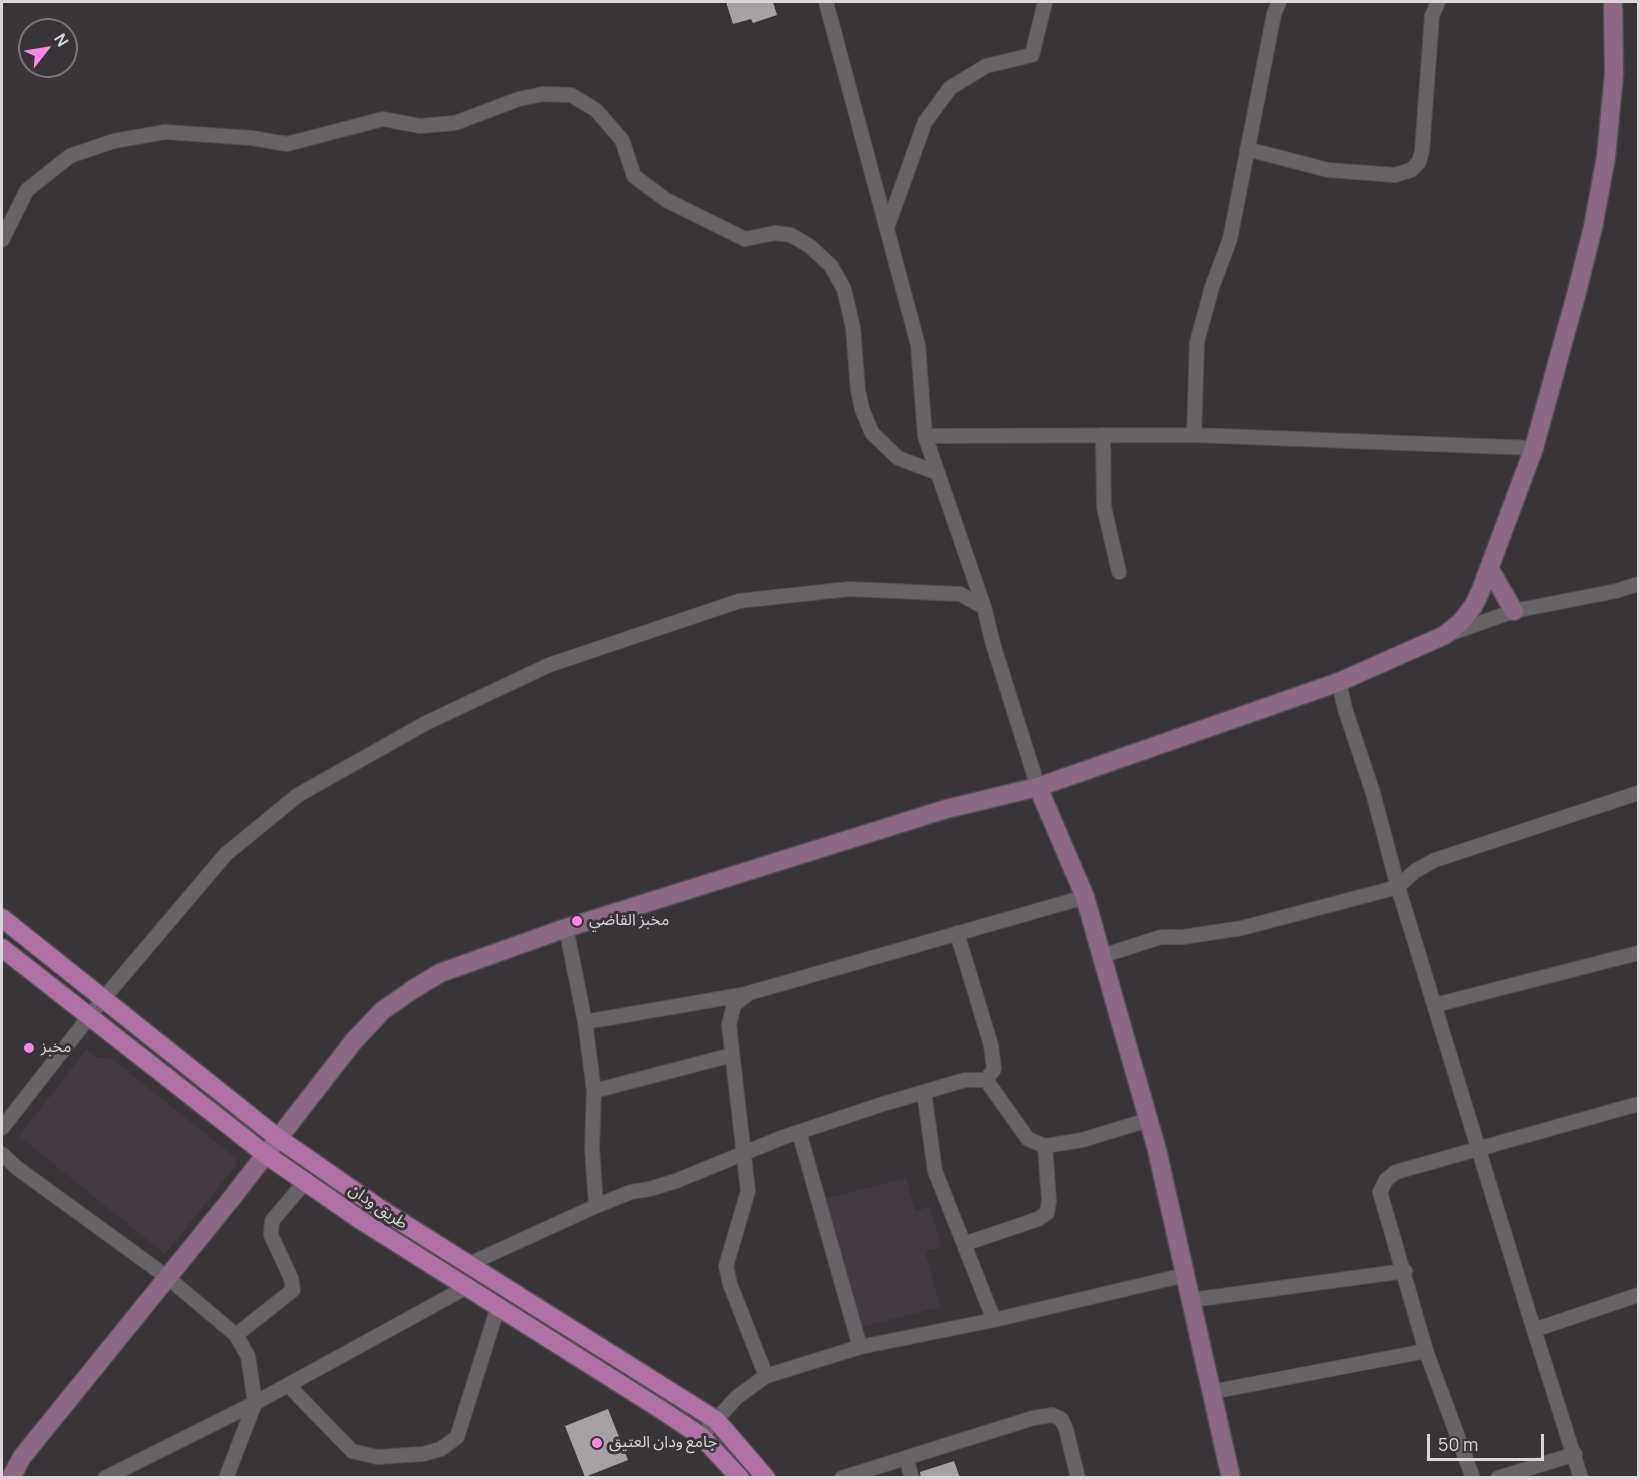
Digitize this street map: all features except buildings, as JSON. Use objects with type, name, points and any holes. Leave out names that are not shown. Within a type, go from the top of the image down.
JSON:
[{"type":"main road","name":"طريق ودان","points":[[2,918],[278,1138],[467,1265],[716,1420],[765,1478]]},
{"type":"main road","name":"طريق ودان","points":[[2,948],[265,1154],[465,1288],[657,1407],[701,1437],[740,1478]]},
{"type":"street","points":[[826,2],[918,345],[925,436],[984,607],[993,644],[1038,787],[1085,897],[1157,1150],[1231,1478]]},
{"type":"street","points":[[887,228],[925,123],[950,88],[986,66],[1032,55],[1045,2]]},
{"type":"street","points":[[1194,435],[1197,342],[1212,287],[1230,239],[1274,14],[1279,2]]},
{"type":"street","points":[[1247,149],[1328,170],[1395,175],[1411,170],[1419,162],[1422,151],[1432,16],[1438,2]]},
{"type":"street","points":[[1445,635],[1461,622],[1474,605],[1489,568],[1533,448],[1576,295],[1593,227],[1606,157],[1614,74],[1613,2]]},
{"type":"street","points":[[2,240],[27,190],[70,156],[114,141],[165,132],[252,138],[287,144],[383,119],[420,126],[454,123],[519,99],[543,94],[571,95],[596,110],[621,140],[634,176],[666,200],[745,238],[775,233],[791,236],[811,247],[831,266],[844,289],[853,328],[860,399],[872,433],[898,458],[938,473]]},
{"type":"street","points":[[1103,435],[1104,507],[1119,572]]},
{"type":"street","points":[[925,436],[1194,435],[1533,448]]},
{"type":"street","points":[[1489,568],[1514,611]]},
{"type":"street","points":[[11,1478],[22,1457],[353,1042],[382,1011],[440,973],[566,928],[946,808],[1038,787],[1339,682],[1445,635],[1514,611],[1616,591],[1638,584]]},
{"type":"street","points":[[2,1128],[103,999],[226,854],[298,795],[426,723],[549,665],[739,601],[849,589],[960,594],[984,607]]},
{"type":"street","points":[[1339,682],[1398,887],[1581,1478]]},
{"type":"street","points":[[1102,956],[1161,937],[1182,938],[1242,928],[1398,887],[1415,871],[1435,860],[1638,793]]},
{"type":"street","points":[[585,1022],[749,993],[1085,897]]},
{"type":"street","points":[[566,928],[585,1022],[594,1091],[592,1147],[596,1206]]},
{"type":"street","points":[[957,933],[990,1045],[994,1069],[986,1080]]},
{"type":"street","points":[[1435,1005],[1638,952]]},
{"type":"street","points":[[749,993],[734,1005],[729,1025],[748,1191],[726,1266],[730,1284],[766,1376]]},
{"type":"street","points":[[594,1091],[732,1055]]},
{"type":"street","points":[[467,1265],[596,1206],[631,1192],[676,1181],[799,1132],[965,1080],[986,1080]]},
{"type":"street","points":[[986,1080],[1028,1139],[1045,1146],[1082,1140],[1148,1119]]},
{"type":"street","points":[[924,1092],[935,1171],[994,1320]]},
{"type":"street","points":[[1473,1478],[1426,1351],[1405,1271],[1380,1192],[1386,1180],[1396,1172],[1638,1104]]},
{"type":"street","points":[[799,1132],[860,1347]]},
{"type":"street","points":[[964,1244],[1038,1219],[1047,1213],[1049,1200],[1045,1146]]},
{"type":"street","points":[[2,1154],[16,1168],[167,1277],[236,1335],[248,1356],[255,1403],[226,1478]]},
{"type":"street","points":[[236,1335],[293,1290],[291,1278],[275,1248],[271,1235],[272,1221],[305,1182]]},
{"type":"street","points":[[1191,1300],[1405,1271]]},
{"type":"street","points":[[701,1437],[737,1397],[766,1376],[860,1347],[994,1320],[1185,1275]]},
{"type":"street","points":[[105,1478],[255,1403],[465,1288]]},
{"type":"street","points":[[1534,1330],[1638,1295]]},
{"type":"street","points":[[288,1385],[352,1451],[376,1457],[423,1454],[441,1449],[457,1437],[498,1307]]},
{"type":"street","points":[[1211,1392],[1426,1351]]},
{"type":"street","points":[[842,1478],[1033,1418],[1052,1415],[1061,1419],[1066,1429],[1078,1478]]},
{"type":"street","points":[[1498,1478],[1575,1454]]},
{"type":"street","points":[[906,1458],[912,1478]]},
{"type":"shaded area","points":[[87,1049],[98,1058],[111,1058],[237,1159],[235,1167],[165,1254],[19,1136]]},
{"type":"shaded area","points":[[906,1178],[915,1211],[930,1207],[941,1247],[925,1251],[940,1307],[857,1328],[823,1199]]},
{"type":"place","name":"مخبز القاضي","points":[[577,921]]},
{"type":"place","name":"مخبز","points":[[29,1048]]},
{"type":"place","name":"جامع ودان العتيق","points":[[597,1443]]}]
